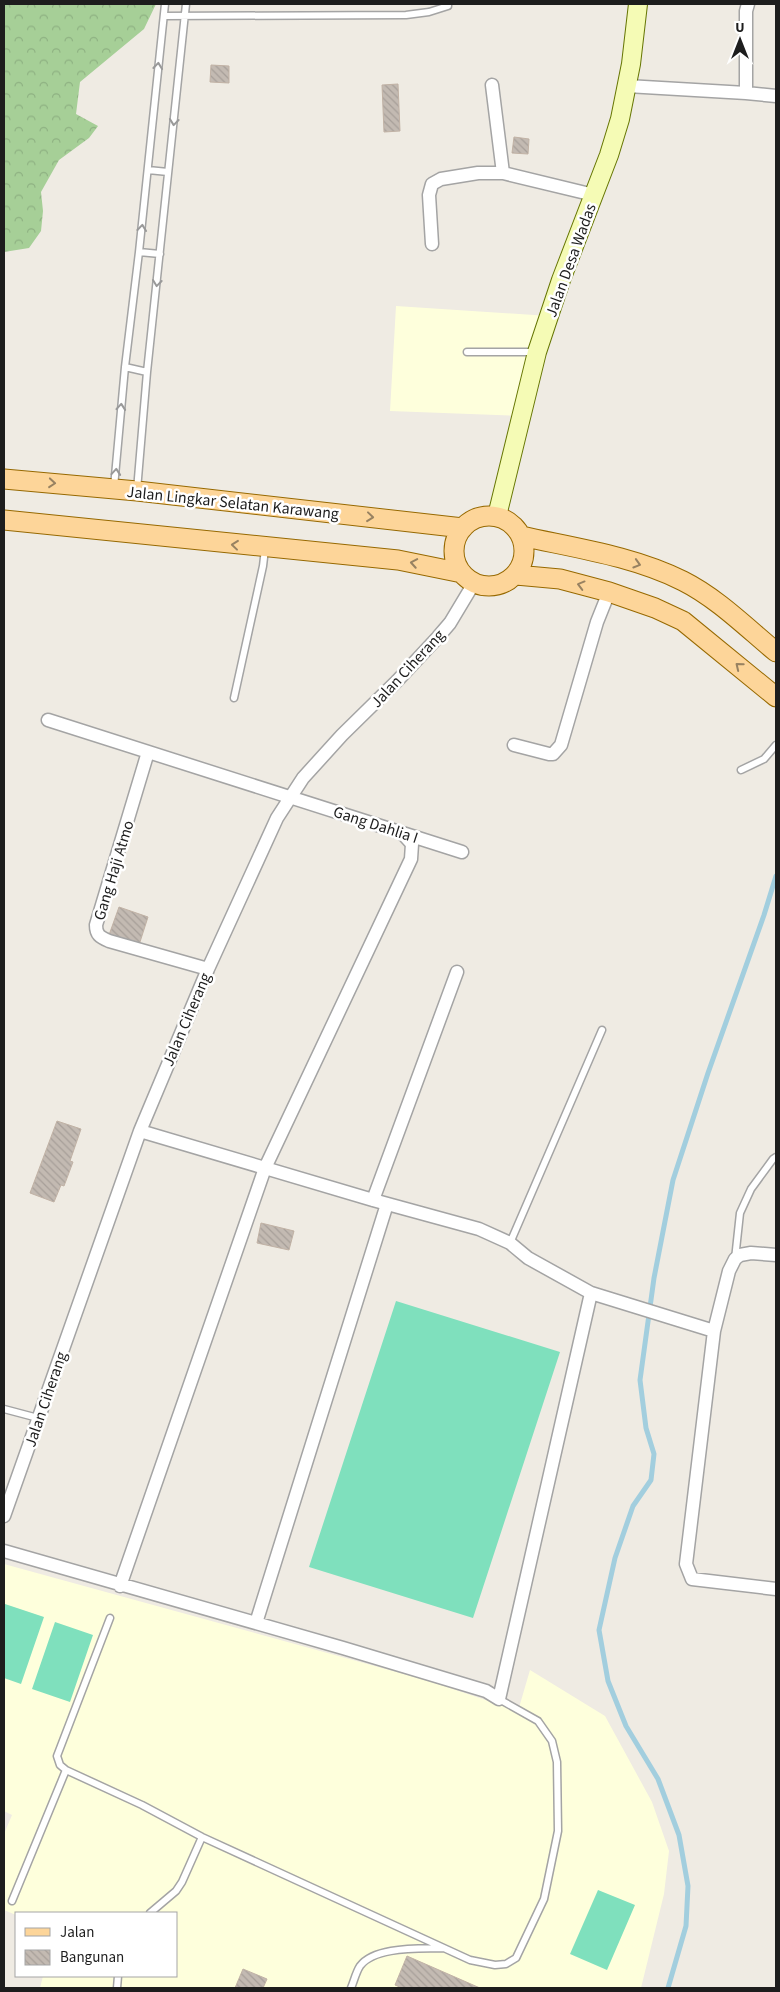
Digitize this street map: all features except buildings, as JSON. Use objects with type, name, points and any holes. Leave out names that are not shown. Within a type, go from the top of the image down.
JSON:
[{"type":"main road","name":"Jalan Desa Wadas","points":[[497,516],[537,352],[561,280],[609,155],[627,86],[638,4]]},
{"type":"main road","name":"Jalan Lingkar Selatan Karawang","points":[[4,479],[137,491],[463,528]]},
{"type":"main road","points":[[4,520],[398,560],[468,578],[488,587],[504,584],[516,575],[523,562],[525,548],[522,536],[516,527],[507,520],[497,516],[478,517],[463,528],[456,538],[454,551],[456,563],[468,578]]},
{"type":"main road","points":[[522,536],[611,556],[684,581],[716,602],[776,652]]},
{"type":"main road","points":[[516,575],[560,579],[609,592],[655,608],[683,621],[776,697]]},
{"type":"street","points":[[746,93],[746,11],[748,4]]},
{"type":"street","points":[[492,85],[503,173]]},
{"type":"street","points":[[627,86],[776,96]]},
{"type":"street","points":[[432,244],[429,195],[432,184],[442,180],[478,173],[503,173],[594,195]]},
{"type":"street","name":"Jalan Ciherang","points":[[4,1516],[140,1131],[208,969],[277,818],[303,778],[450,623],[468,578]]},
{"type":"street","points":[[514,745],[553,754],[561,745],[597,622],[609,592]]},
{"type":"street","name":"Gang Dahlia I","points":[[48,720],[462,852]]},
{"type":"street","name":"Gang Haji Atmo","points":[[148,752],[96,930],[101,938],[109,941],[208,969]]},
{"type":"street","points":[[120,1586],[265,1168],[411,859],[412,844],[402,833]]},
{"type":"street","points":[[373,1200],[457,972]]},
{"type":"street","points":[[140,1131],[386,1204],[479,1229],[510,1243],[528,1258],[591,1293],[714,1331]]},
{"type":"street","points":[[256,1623],[386,1204]]},
{"type":"street","points":[[776,1255],[751,1253],[740,1255],[735,1259],[729,1271],[714,1331],[686,1564],[692,1579],[776,1589]]},
{"type":"street","points":[[4,1551],[465,1684],[486,1691],[499,1699],[591,1293]]},
{"type":"lane","points":[[114,489],[125,367],[165,4]]},
{"type":"lane","points":[[137,491],[146,372],[186,4]]},
{"type":"lane","points":[[164,16],[406,15],[429,12],[448,6],[448,4]]},
{"type":"lane","points":[[148,170],[168,172]]},
{"type":"lane","points":[[139,252],[160,254]]},
{"type":"lane","points":[[467,352],[537,352]]},
{"type":"lane","points":[[125,367],[146,372]]},
{"type":"lane","points":[[234,698],[263,566],[265,548]]},
{"type":"lane","points":[[741,770],[764,759],[776,745]]},
{"type":"lane","points":[[510,1243],[602,1030]]},
{"type":"lane","points":[[735,1259],[740,1213],[751,1189],[772,1158],[776,1157]]},
{"type":"lane","points":[[4,1409],[38,1418]]},
{"type":"lane","points":[[110,1618],[57,1756],[60,1765],[66,1770],[142,1805],[202,1837],[444,1948],[482,1963],[506,1964],[516,1958],[547,1887],[559,1819],[556,1762],[552,1741],[538,1722],[499,1699]]},
{"type":"lane","points":[[12,1901],[66,1770]]},
{"type":"lane","points":[[151,1912],[176,1891],[182,1882],[202,1837]]},
{"type":"lane","points":[[351,1988],[359,1968],[373,1956],[388,1952],[444,1948]]},
{"type":"shaded area","points":[[396,306],[549,316],[522,416],[390,411]]},
{"type":"shaded area","points":[[4,1564],[429,1681],[518,1711],[530,1670],[605,1716],[652,1802],[669,1851],[664,1894],[641,1988],[40,1988],[43,1977],[178,1977],[178,1912],[15,1912],[15,1915],[4,1910],[4,1834],[12,1815],[4,1811]]},
{"type":"green space","points":[[4,4],[156,4],[144,29],[80,82],[76,114],[98,126],[89,138],[59,160],[41,192],[43,211],[41,231],[29,248],[4,252]]},
{"type":"green space","points":[[396,1301],[560,1352],[473,1618],[309,1567]]},
{"type":"green space","points":[[5,1604],[44,1617],[21,1684],[4,1678]]},
{"type":"green space","points":[[55,1622],[93,1635],[70,1702],[32,1689]]},
{"type":"green space","points":[[598,1890],[635,1905],[607,1970],[570,1954]]},
{"type":"waterway","points":[[668,1988],[686,1926],[688,1886],[679,1835],[658,1779],[626,1726],[608,1681],[599,1630],[615,1558],[633,1506],[651,1480],[654,1454],[646,1428],[640,1380],[654,1278],[673,1180],[776,876]]}]
